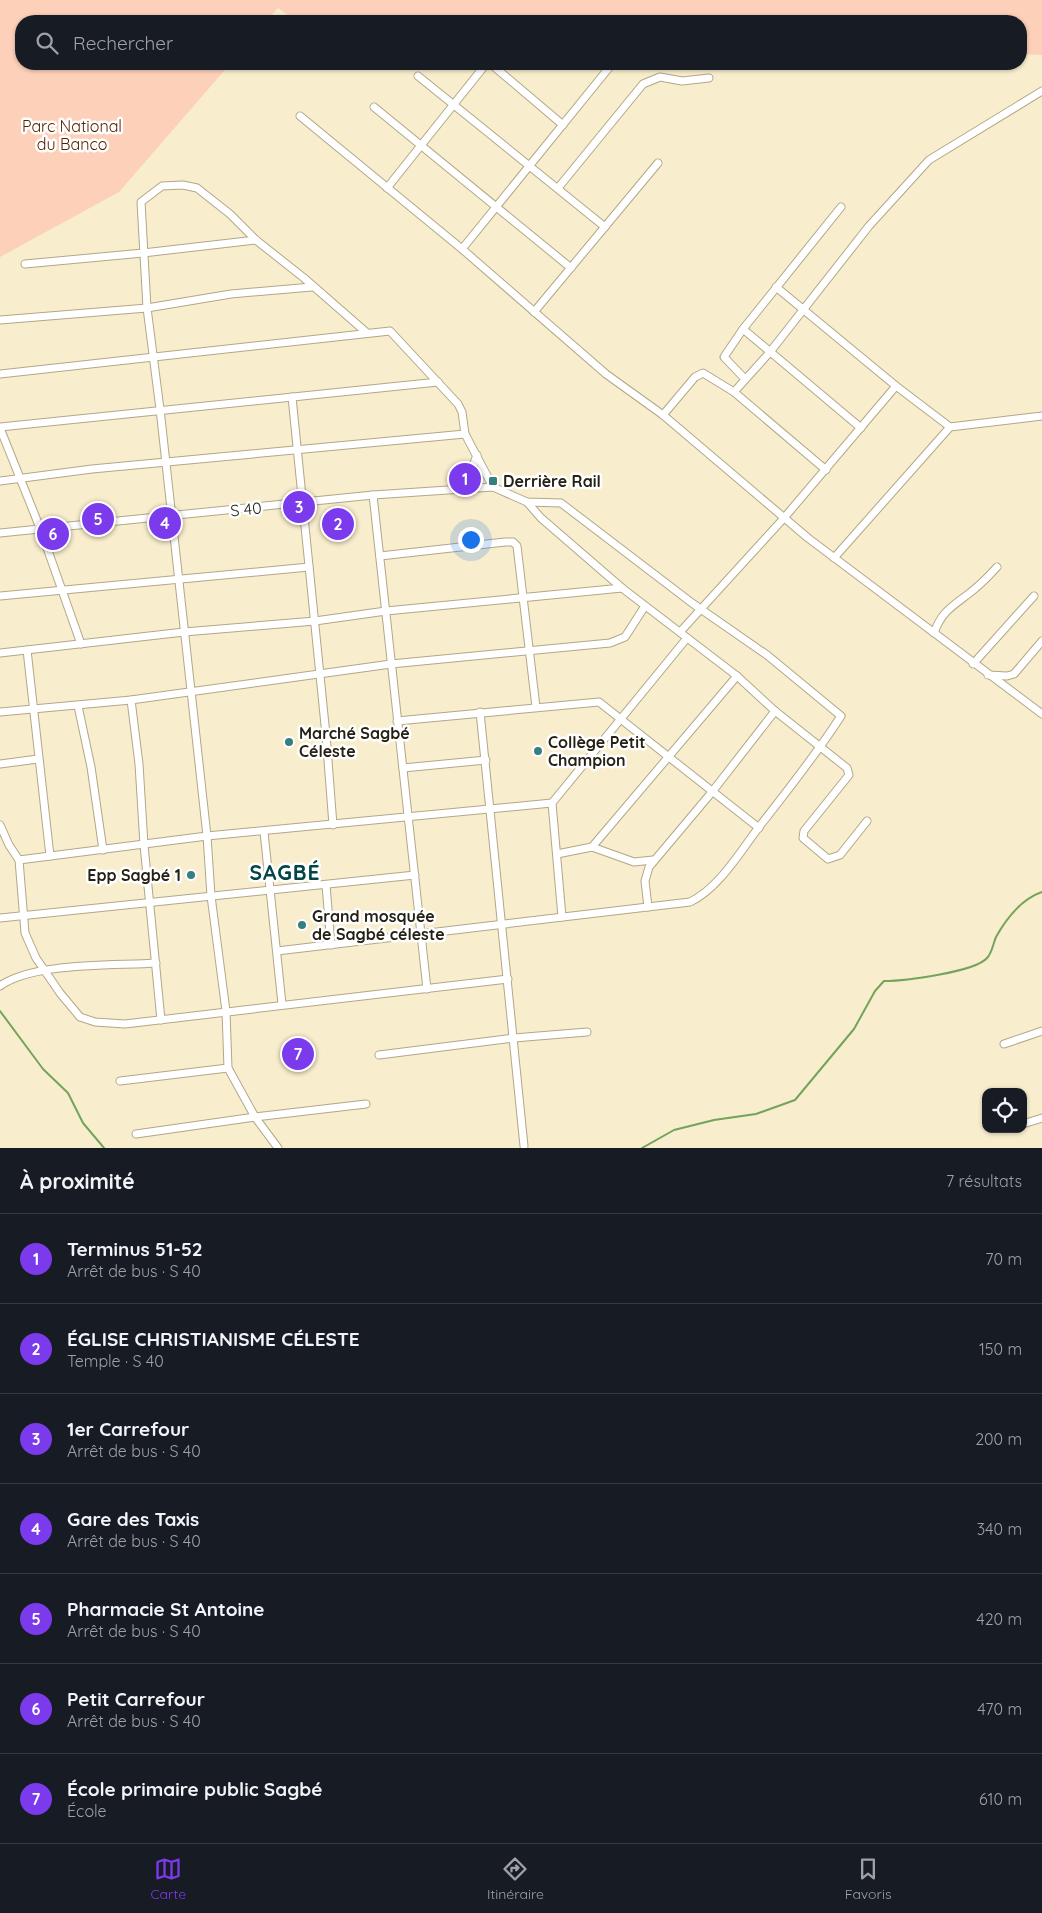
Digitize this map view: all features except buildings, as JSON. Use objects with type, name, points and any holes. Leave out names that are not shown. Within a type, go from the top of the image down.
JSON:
[{"type":"street","points":[[387,188],[481,70]]},
{"type":"street","points":[[498,70],[563,125]]},
{"type":"street","points":[[462,249],[607,70]]},
{"type":"street","points":[[418,76],[605,226]]},
{"type":"street","points":[[558,188],[643,84],[660,77],[682,81],[709,78]]},
{"type":"street","points":[[734,392],[770,352],[881,212],[929,160],[1042,90]]},
{"type":"street","points":[[374,107],[571,268]]},
{"type":"street","points":[[300,116],[462,249],[606,374],[663,415],[784,518],[973,664],[1042,714]]},
{"type":"street","points":[[534,312],[658,163]]},
{"type":"street","points":[[278,1148],[254,1117],[228,1068],[226,1011],[211,896],[207,836],[160,410],[152,358],[143,253],[141,202],[162,186],[183,185],[197,188],[230,214],[256,240],[304,278],[367,334]]},
{"type":"street","points":[[745,380],[724,357],[743,329],[841,207]]},
{"type":"street","points":[[25,264],[256,240]]},
{"type":"street","points":[[0,320],[148,308],[231,294],[312,287]]},
{"type":"street","points":[[776,287],[896,386],[950,427]]},
{"type":"street","points":[[743,329],[861,428]]},
{"type":"street","points":[[0,374],[390,331],[458,404],[462,412],[465,434],[493,487],[527,502],[561,503],[766,655],[840,716],[820,747],[759,828],[717,880],[690,902],[277,951]]},
{"type":"street","points":[[663,415],[699,374],[709,375],[734,392],[826,470]]},
{"type":"street","points":[[82,644],[40,528],[0,428],[438,382]]},
{"type":"street","points":[[680,632],[784,518],[896,386]]},
{"type":"street","points":[[292,397],[310,567],[333,825]]},
{"type":"street","points":[[834,558],[950,427],[1042,416]]},
{"type":"street","points":[[0,481],[165,462],[465,434]]},
{"type":"street","points":[[464,489],[477,455]]},
{"type":"street","name":"S 40","points":[[0,533],[374,495],[493,487]]},
{"type":"street","points":[[374,495],[427,988]]},
{"type":"street","points":[[527,502],[541,518],[622,588],[737,676],[775,711],[850,771],[804,831],[803,838],[828,859],[834,858],[840,855],[867,821]]},
{"type":"street","points":[[380,556],[513,542],[519,554],[522,598],[536,707]]},
{"type":"street","points":[[0,596],[310,567]]},
{"type":"street","points":[[934,633],[938,619],[946,608],[979,586],[997,567]]},
{"type":"street","points":[[0,653],[184,632],[315,621],[386,611],[622,588]]},
{"type":"street","points":[[973,664],[1034,596]]},
{"type":"street","points":[[0,712],[131,700],[391,664],[618,641],[625,637],[645,606]]},
{"type":"street","points":[[562,917],[552,803],[622,720],[687,638]]},
{"type":"street","points":[[988,675],[1007,676],[1014,674],[1042,641]]},
{"type":"street","points":[[27,650],[50,856]]},
{"type":"street","points":[[592,847],[737,676]]},
{"type":"street","points":[[131,700],[139,764],[144,845],[161,1020]]},
{"type":"street","points":[[397,721],[593,701],[599,702],[759,828]]},
{"type":"street","points":[[78,706],[91,767],[103,850]]},
{"type":"street","points":[[648,907],[645,881],[653,860],[712,792],[775,711]]},
{"type":"street","points":[[480,712],[524,1146]]},
{"type":"street","points":[[0,764],[38,759]]},
{"type":"street","points":[[402,768],[486,760]]},
{"type":"street","points":[[19,860],[207,836],[333,825],[491,807],[552,803]]},
{"type":"street","points":[[0,825],[8,845],[19,860],[27,938],[36,958],[68,1004],[80,1017],[87,1020],[125,1024],[282,1004],[508,979]]},
{"type":"street","points":[[264,832],[282,1004]]},
{"type":"street","points":[[557,854],[592,847],[634,862],[653,860]]},
{"type":"street","points":[[0,918],[149,901],[270,891],[414,875]]},
{"type":"street","points":[[326,884],[331,945]]},
{"type":"street","points":[[0,986],[18,976],[45,970],[156,963]]},
{"type":"street","points":[[1004,1044],[1042,1030]]},
{"type":"street","points":[[379,1055],[514,1038],[587,1032]]},
{"type":"street","points":[[120,1081],[228,1068]]},
{"type":"street","points":[[136,1134],[254,1117],[366,1104]]},
{"type":"street","points":[[1027,1123],[1042,1118]]},
{"type":"green space","name":"Parc National du Banco","points":[[0,0],[1042,0],[1042,55],[1027,54],[1027,15],[288,15],[278,8],[272,15],[15,15],[15,70],[225,70],[119,192],[0,257]]},
{"type":"waterway","points":[[642,1148],[674,1130],[714,1120],[756,1114],[795,1100],[854,1029],[875,991],[884,981],[939,975],[969,968],[980,963],[989,956],[996,937],[1010,917],[1028,899],[1042,892]]},
{"type":"waterway","points":[[0,1011],[43,1069],[68,1093],[83,1123],[104,1148]]},
{"type":"place","name":"Terminus 51-52","points":[[465,479]]},
{"type":"place","name":"Derrière Rail","points":[[493,481]]},
{"type":"place","name":"1er Carrefour","points":[[299,507]]},
{"type":"place","name":"Pharmacie St Antoine","points":[[98,519]]},
{"type":"place","name":"Gare des Taxis","points":[[165,523]]},
{"type":"place","name":"ÉGLISE CHRISTIANISME CÉLESTE","points":[[338,524]]},
{"type":"place","name":"Petit Carrefour","points":[[53,534]]},
{"type":"place","name":"Marché Sagbé Céleste","points":[[289,742]]},
{"type":"place","name":"Collège Petit Champion","points":[[538,751]]},
{"type":"place","name":"Epp Sagbé 1","points":[[191,875]]},
{"type":"place","name":"Grand mosquée de Sagbé céleste","points":[[302,925]]},
{"type":"place","name":"École primaire public Sagbé","points":[[298,1054]]},
{"type":"district","name":"SAGBÉ","points":[[285,872]]}]
